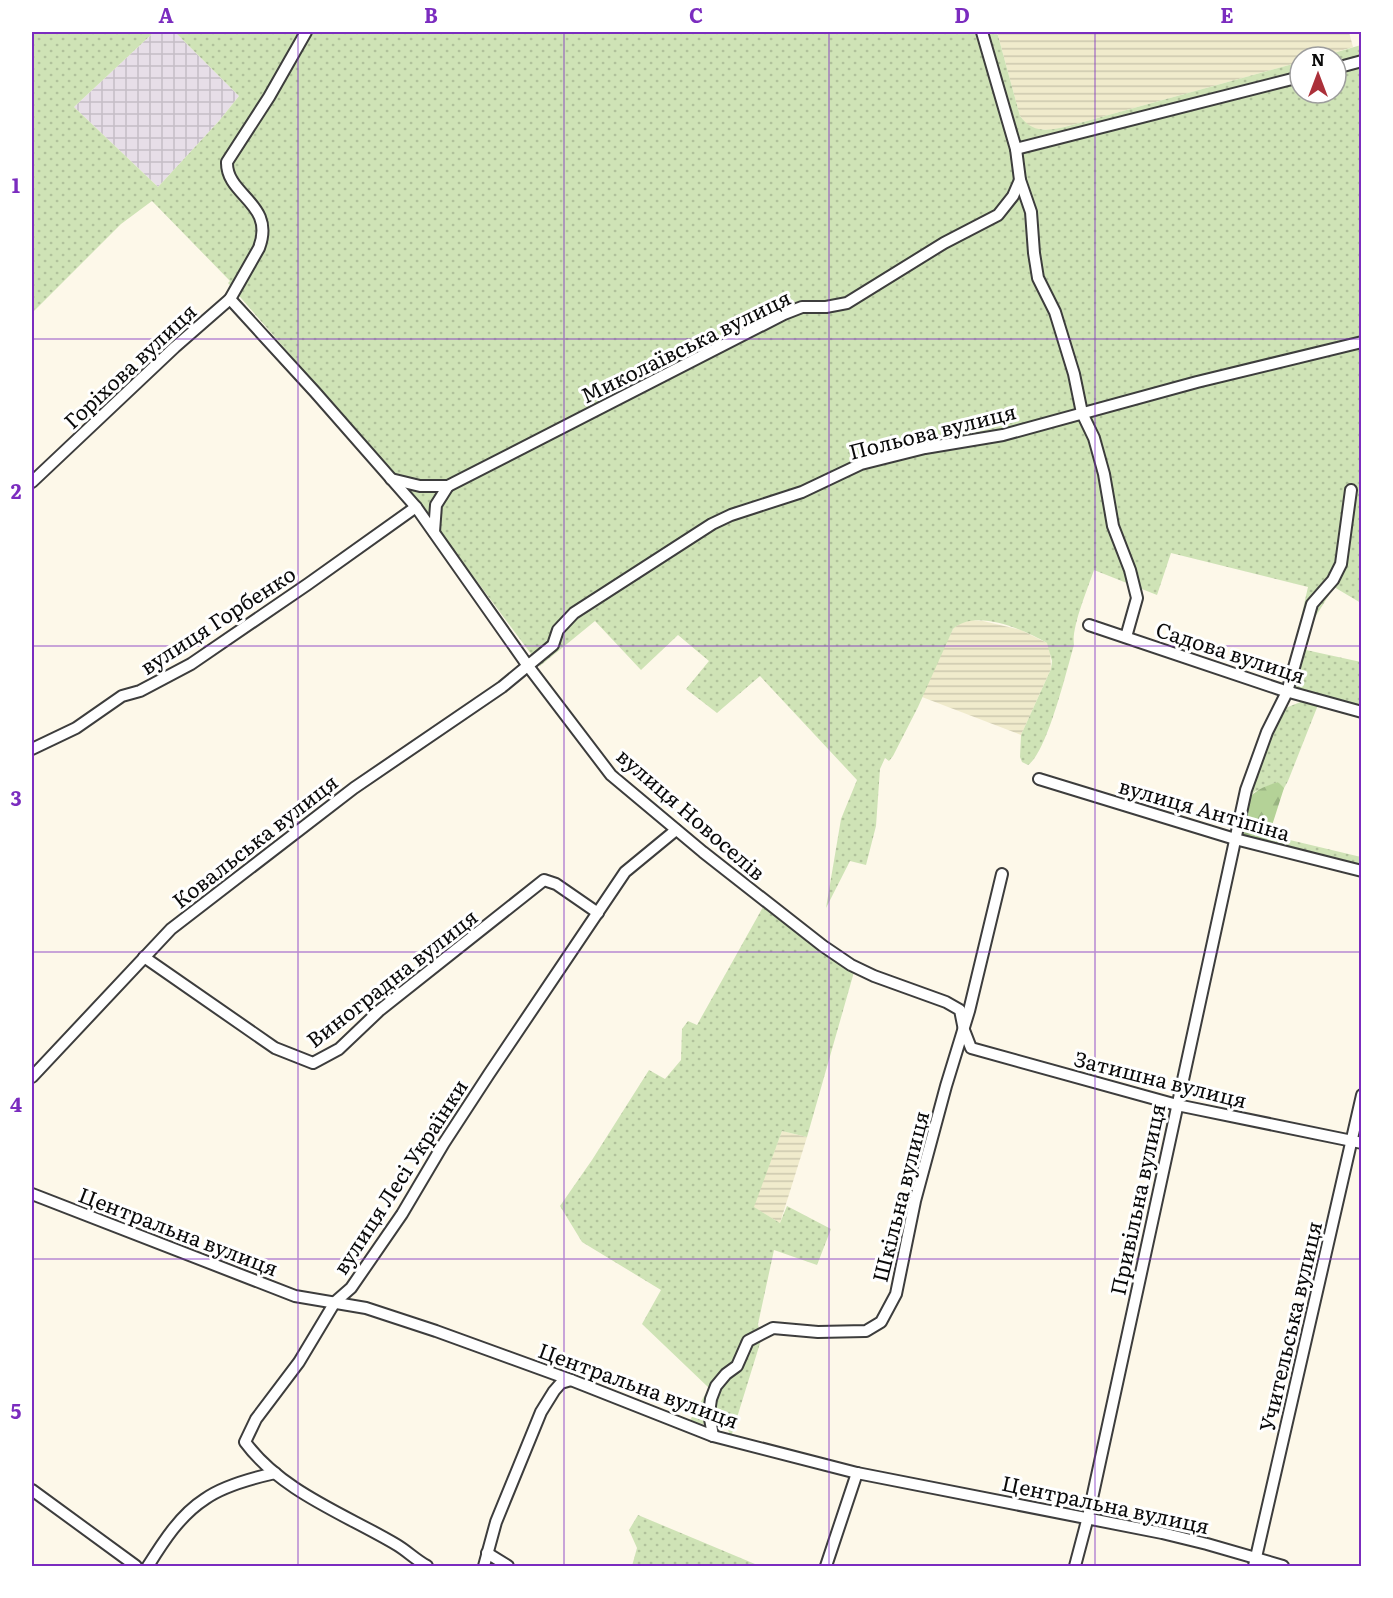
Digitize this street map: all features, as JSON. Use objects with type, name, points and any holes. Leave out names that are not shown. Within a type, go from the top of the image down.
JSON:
[{"type":"street","name":"Горіхова вулиця","points":[[32,482],[175,347],[230,299],[262,239],[263,223],[255,208],[229,176],[227,162],[269,97],[306,32]]},
{"type":"street","points":[[982,32],[1016,149],[1020,180],[1031,212],[1038,278],[1055,312],[1083,413],[1094,438],[1104,474],[1113,526],[1130,570],[1137,598],[1126,637]]},
{"type":"street","points":[[1016,149],[1288,80]]},
{"type":"street","name":"Миколаївська вулиця","points":[[391,479],[420,486],[448,486],[784,314],[802,307],[826,307],[847,303],[944,243],[998,214],[1013,196],[1020,180]]},
{"type":"street","name":"вулиця Новоселів","points":[[230,299],[416,507],[528,666],[611,774],[676,830],[823,946],[851,965],[874,976],[946,1002],[960,1010],[964,1030]]},
{"type":"street","name":"Польова вулиця","points":[[528,666],[553,645],[558,630],[574,613],[707,527],[731,515],[802,492],[861,464],[926,448],[1003,435],[1197,382],[1362,342]]},
{"type":"street","points":[[434,532],[436,505],[448,486]]},
{"type":"street","name":"Привільна вулиця","points":[[1075,1566],[1088,1517],[1246,790],[1267,732],[1287,692],[1312,604],[1333,580],[1341,564],[1351,490]]},
{"type":"street","name":"вулиця Горбенко","points":[[32,748],[76,728],[122,696],[140,691],[191,664],[416,507]]},
{"type":"street","name":"Садова вулиця","points":[[1089,625],[1287,692],[1362,712]]},
{"type":"street","name":"Ковальська вулиця","points":[[32,1077],[171,929],[354,788],[502,687],[528,666]]},
{"type":"street","name":"вулиця Антіпіна","points":[[1039,778],[1235,839],[1362,872]]},
{"type":"street","name":"вулиця Лесі Українки","points":[[275,1473],[257,1459],[245,1442],[256,1419],[299,1362],[335,1302],[351,1288],[402,1214],[450,1133],[625,872],[676,830]]},
{"type":"street","name":"Шкільна вулиця","points":[[713,1436],[709,1413],[711,1399],[716,1386],[737,1366],[748,1341],[773,1328],[818,1332],[866,1331],[881,1322],[896,1294],[915,1201],[946,1086],[964,1030],[1002,874]]},
{"type":"street","name":"Виноградна вулиця","points":[[144,957],[275,1048],[313,1064],[339,1049],[380,1011],[544,880],[556,884],[598,913]]},
{"type":"street","name":"Затишна вулиця","points":[[964,1030],[971,1048],[1177,1105],[1356,1142]]},
{"type":"street","name":"Учительська вулиця","points":[[1254,1562],[1356,1142],[1362,1095]]},
{"type":"street","name":"Центральна вулиця","points":[[32,1194],[295,1296],[366,1308],[436,1330],[713,1436],[857,1473],[1088,1517],[1207,1544],[1254,1562],[1283,1566]]},
{"type":"street","points":[[484,1566],[496,1522],[541,1412],[561,1383],[571,1380]]},
{"type":"street","points":[[148,1566],[161,1545],[185,1516],[206,1498],[251,1479],[275,1473],[319,1502],[398,1546],[426,1566]]},
{"type":"street","points":[[826,1566],[857,1473]]},
{"type":"street","points":[[32,1490],[136,1566]]},
{"type":"street","points":[[487,1553],[508,1566]]},
{"type":"shaded area","points":[[154,32],[175,32],[239,96],[158,187],[74,107]]},
{"type":"shaded area","points":[[997,32],[1349,32],[1353,47],[1348,49],[1348,45],[1288,45],[1288,65],[1051,130],[1034,129],[1027,125],[1020,116]]},
{"type":"shaded area","points":[[971,620],[1021,630],[1047,643],[1050,648],[1051,669],[1021,735],[922,697],[953,629],[960,623]]},
{"type":"shaded area","points":[[782,1131],[807,1137],[780,1223],[753,1207]]},
{"type":"green space","points":[[32,32],[154,32],[74,107],[158,187],[239,96],[175,32],[997,32],[1020,116],[1032,127],[1046,130],[1076,124],[1288,65],[1288,105],[1348,105],[1348,49],[1361,45],[1361,603],[1334,587],[1314,619],[1306,650],[1361,662],[1361,710],[1300,693],[1286,683],[1308,587],[1171,553],[1157,595],[1094,570],[1077,619],[1074,645],[1056,710],[1042,745],[1028,765],[1022,762],[1020,757],[1021,735],[1051,669],[1052,661],[1047,643],[1013,627],[987,621],[974,620],[953,629],[893,756],[889,761],[885,758],[880,769],[876,826],[866,865],[850,861],[826,908],[841,819],[857,780],[760,676],[717,713],[686,689],[709,661],[678,635],[641,670],[595,621],[540,666],[418,502],[228,283],[230,281],[152,201],[121,224],[32,313]]},
{"type":"green space","points":[[1303,701],[1318,705],[1288,781],[1283,790],[1278,782],[1254,792],[1246,804],[1272,725],[1283,709]]},
{"type":"green space","points":[[1278,782],[1284,788],[1267,841],[1264,843],[1242,835],[1248,800],[1258,790]]},
{"type":"green space","points":[[1269,835],[1361,857],[1361,868],[1264,843]]},
{"type":"green space","points":[[763,907],[818,949],[854,972],[807,1137],[782,1131],[754,1207],[780,1223],[787,1206],[831,1229],[817,1265],[774,1250],[758,1324],[761,1340],[731,1437],[723,1418],[714,1415],[703,1424],[689,1422],[709,1388],[642,1324],[661,1290],[582,1242],[560,1206],[649,1070],[665,1079],[681,1060],[682,1029],[688,1021],[697,1025]]},
{"type":"green space","points":[[638,1515],[755,1564],[754,1566],[632,1566],[637,1548],[629,1530]]}]
